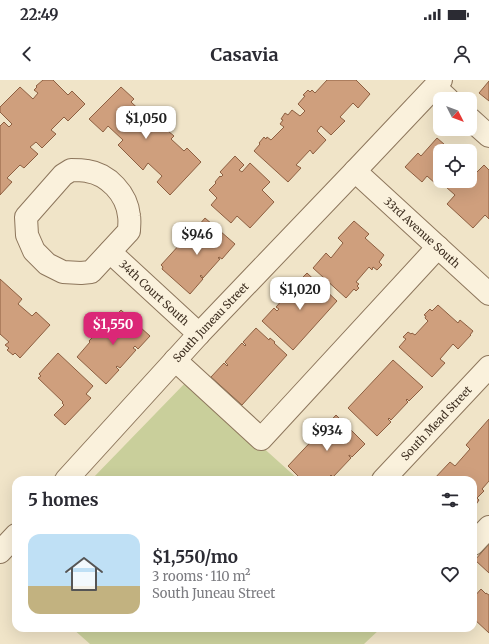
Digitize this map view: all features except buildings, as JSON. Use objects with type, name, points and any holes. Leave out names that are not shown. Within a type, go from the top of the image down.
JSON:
[{"type":"street","name":"South Juneau Street","points":[[70,476],[199,334],[355,171],[441,89]]},
{"type":"street","points":[[477,125],[489,136]]},
{"type":"street","name":"34th Court South","points":[[71,170],[87,171],[103,176],[118,190],[124,200],[129,215],[129,231],[110,252],[91,272],[81,274],[63,272],[47,264],[34,251],[27,235],[26,217],[63,175],[71,170]]},
{"type":"street","name":"33rd Avenue South","points":[[355,171],[489,294]]},
{"type":"street","points":[[175,360],[261,439],[438,247]]},
{"type":"street","name":"34th Court South","points":[[110,252],[199,334]]},
{"type":"street","name":"South Mead Street","points":[[387,476],[489,366]]},
{"type":"street","points":[[477,540],[489,526]]},
{"type":"street","points":[[0,552],[12,539]]},
{"type":"green space","points":[[188,380],[295,476],[95,476]]},
{"type":"green space","points":[[76,632],[377,632],[364,644],[90,644]]}]
